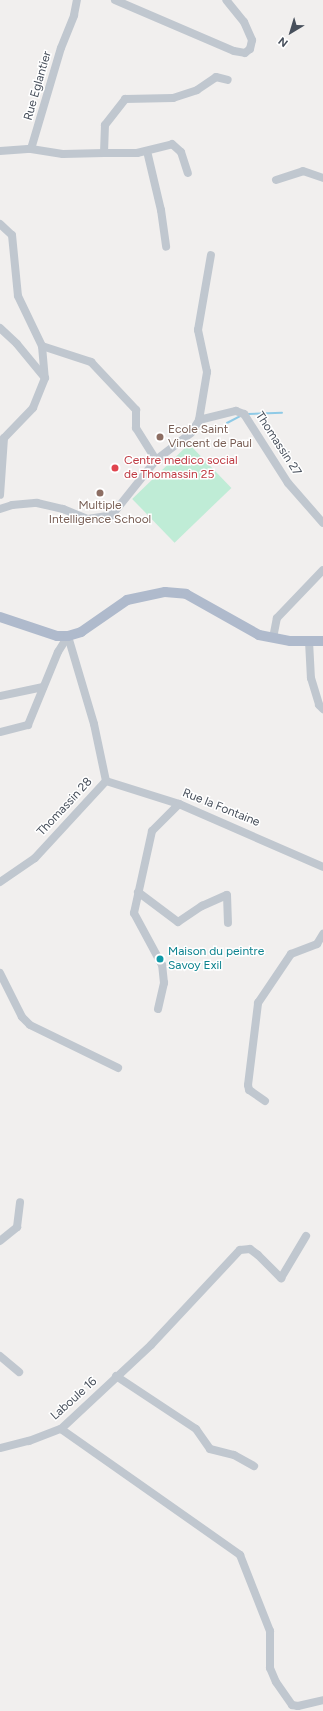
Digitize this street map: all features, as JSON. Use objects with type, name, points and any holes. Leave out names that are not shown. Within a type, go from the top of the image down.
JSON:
[{"type":"main road","points":[[0,617],[56,636],[68,636],[82,632],[127,600],[165,592],[186,594],[259,635],[273,638],[323,641]]},
{"type":"street","name":"Rue Eglantier","points":[[32,149],[61,48],[74,15],[76,0]]},
{"type":"street","points":[[114,0],[234,51],[246,53],[250,48],[252,40],[244,22],[226,0]]},
{"type":"street","points":[[104,153],[105,125],[125,99],[173,98],[197,90],[216,77],[228,80]]},
{"type":"street","points":[[0,151],[32,149],[63,154],[104,153],[147,151],[163,144],[172,144],[181,152],[188,173]]},
{"type":"street","points":[[147,151],[161,210],[166,247]]},
{"type":"street","points":[[276,180],[303,170],[323,178]]},
{"type":"street","points":[[0,224],[12,235],[18,296],[42,346],[46,378],[33,408],[4,438],[0,495]]},
{"type":"street","points":[[0,509],[12,505],[37,503],[63,509],[88,519],[112,515],[156,460],[191,433],[199,420],[207,372],[198,330],[211,255]]},
{"type":"street","points":[[0,328],[17,344],[46,378]]},
{"type":"street","points":[[42,346],[91,362],[136,410],[136,428],[156,460]]},
{"type":"street","name":"Thomassin 27","points":[[199,420],[236,411],[244,414],[288,483],[323,523]]},
{"type":"street","points":[[273,638],[278,618],[323,570]]},
{"type":"street","points":[[0,732],[28,725],[58,652],[68,636]]},
{"type":"street","name":"Thomassin 28","points":[[0,882],[35,858],[106,781],[94,724],[68,636]]},
{"type":"street","points":[[309,641],[311,678],[319,705],[323,709]]},
{"type":"street","points":[[0,696],[43,687]]},
{"type":"street","name":"Rue la Fontaine","points":[[106,781],[179,804],[323,866]]},
{"type":"street","points":[[158,1009],[164,983],[162,965],[134,918],[138,892],[152,831],[179,804]]},
{"type":"street","points":[[138,892],[178,922],[202,906],[226,895],[228,922]]},
{"type":"street","points":[[265,1101],[250,1090],[248,1085],[258,1003],[291,954],[317,944],[323,934]]},
{"type":"street","points":[[0,973],[22,1017],[30,1025],[118,1068]]},
{"type":"street","points":[[0,1241],[17,1227],[20,1202]]},
{"type":"street","name":"Laboule 16","points":[[0,1448],[29,1441],[61,1429],[116,1376],[151,1345],[240,1250],[250,1249],[281,1278],[306,1236]]},
{"type":"street","points":[[0,1356],[19,1372]]},
{"type":"street","points":[[116,1376],[196,1429],[210,1449],[234,1455],[254,1466]]},
{"type":"street","points":[[61,1429],[240,1555],[270,1631],[270,1668],[276,1682],[292,1705],[298,1706],[323,1700]]},
{"type":"green space","points":[[189,444],[231,488],[175,543],[132,499]]},
{"type":"waterway","points":[[248,414],[282,413]]},
{"type":"waterway","points":[[227,423],[242,415]]},
{"type":"place","name":"Ecole Saint Vincent de Paul","points":[[160,437]]},
{"type":"place","name":"Centre medico social de Thomassin 25","points":[[115,468]]},
{"type":"place","name":"Multiple Intelligence School","points":[[100,493]]},
{"type":"place","name":"Maison du peintre Savoy Exil","points":[[160,959]]}]
